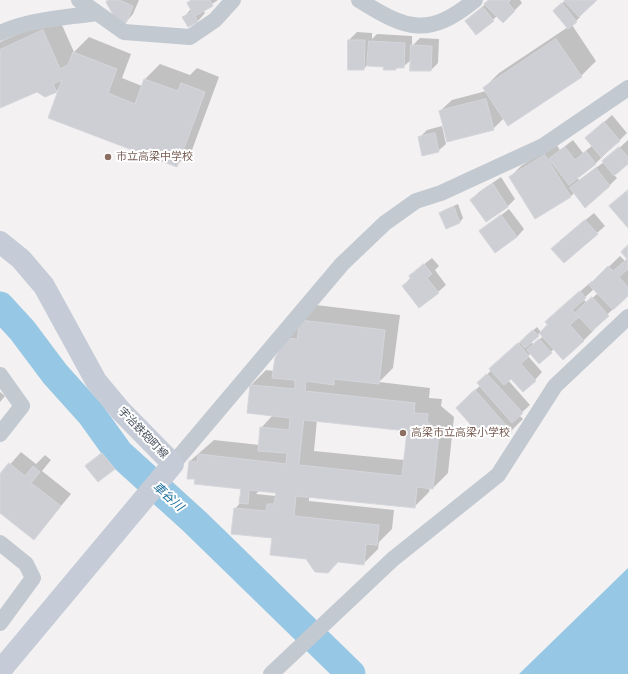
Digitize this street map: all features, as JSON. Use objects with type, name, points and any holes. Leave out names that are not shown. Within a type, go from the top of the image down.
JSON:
[{"type":"main road","name":"宇治鉄砲町線","points":[[0,242],[21,259],[44,286],[96,381],[168,469],[0,671]]},
{"type":"street","points":[[79,0],[124,32],[190,37],[215,20],[233,0]]},
{"type":"street","points":[[359,0],[384,16],[422,27],[437,24],[460,12],[474,0]]},
{"type":"street","points":[[0,33],[12,28],[42,20],[96,13]]},
{"type":"street","points":[[168,469],[342,264],[384,223],[416,201],[441,193],[543,146],[628,88]]},
{"type":"street","points":[[271,674],[393,559],[498,474],[555,386],[628,317]]},
{"type":"street","points":[[0,375],[22,406],[0,434]]},
{"type":"street","points":[[0,543],[26,564],[33,578],[0,623]]},
{"type":"water","points":[[628,568],[628,674],[519,674]]},
{"type":"building","points":[[108,0],[119,0],[133,6],[126,23],[115,18],[106,2]]},
{"type":"building","points":[[192,0],[210,0],[213,6],[195,16],[198,22],[188,27],[182,17],[192,12],[187,3]]},
{"type":"building","points":[[489,0],[511,0],[508,3],[515,11],[503,23],[484,4]]},
{"type":"building","points":[[597,0],[579,17],[564,1]]},
{"type":"building","points":[[562,3],[577,22],[568,29],[553,11]]},
{"type":"building","points":[[483,7],[494,21],[476,35],[465,21]]},
{"type":"building","points":[[43,30],[60,69],[68,65],[73,52],[117,69],[108,93],[135,104],[144,79],[178,91],[181,83],[205,92],[177,167],[48,118],[62,80],[53,84],[57,92],[45,97],[37,92],[0,108],[0,50]]},
{"type":"building","points":[[556,39],[582,77],[508,126],[483,88]]},
{"type":"building","points":[[348,40],[365,40],[364,70],[348,70]]},
{"type":"building","points":[[369,41],[405,43],[404,68],[396,68],[396,70],[383,70],[384,67],[367,66]]},
{"type":"building","points":[[411,45],[432,46],[431,71],[410,71]]},
{"type":"building","points":[[486,99],[494,130],[447,142],[439,111]]},
{"type":"building","points":[[604,122],[620,141],[601,157],[585,138]]},
{"type":"building","points":[[435,133],[439,152],[422,156],[418,137]]},
{"type":"building","points":[[565,147],[575,160],[586,151],[596,164],[569,185],[549,159]]},
{"type":"building","points":[[619,147],[628,157],[628,164],[614,176],[602,161]]},
{"type":"building","points":[[545,155],[571,197],[535,219],[509,177]]},
{"type":"building","points":[[596,168],[610,186],[585,208],[570,188]]},
{"type":"building","points":[[493,184],[508,207],[486,222],[470,200]]},
{"type":"building","points":[[628,190],[628,228],[609,206]]},
{"type":"building","points":[[454,207],[460,223],[446,229],[439,213]]},
{"type":"building","points":[[501,215],[517,237],[495,253],[479,231]]},
{"type":"building","points":[[585,220],[598,234],[564,263],[551,249]]},
{"type":"building","points":[[628,245],[628,269],[619,277],[628,287],[628,296],[613,310],[589,285],[608,266],[613,271],[627,259],[621,252]]},
{"type":"building","points":[[424,264],[432,274],[427,278],[439,293],[419,308],[402,286],[411,279],[409,276]]},
{"type":"building","points":[[580,291],[586,298],[572,310],[579,317],[570,325],[584,341],[563,360],[539,333],[548,325],[545,322]]},
{"type":"building","points":[[592,297],[609,316],[592,331],[575,313]]},
{"type":"building","points":[[300,320],[385,330],[379,384],[334,379],[334,385],[306,381],[305,391],[415,403],[414,413],[428,414],[427,421],[439,432],[433,489],[417,487],[415,508],[296,496],[294,516],[379,525],[377,545],[366,544],[364,565],[338,562],[328,573],[315,572],[306,559],[270,555],[272,538],[231,534],[234,508],[266,511],[267,504],[274,504],[276,493],[249,490],[248,504],[239,503],[241,489],[194,484],[195,479],[187,479],[189,461],[197,462],[198,454],[286,464],[287,453],[258,451],[260,427],[289,430],[290,418],[247,413],[250,385],[295,389],[295,380],[272,378],[275,358],[286,338],[297,339]],"holes":[[[304,420],[407,431],[402,476],[299,465]]]},
{"type":"building","points":[[533,330],[539,336],[525,348],[520,342]]},
{"type":"building","points":[[539,339],[552,353],[539,364],[527,350]]},
{"type":"building","points":[[518,343],[529,356],[521,364],[536,381],[523,392],[511,379],[504,385],[489,369]]},
{"type":"building","points":[[487,374],[523,413],[512,423],[477,383]]},
{"type":"building","points":[[475,390],[512,432],[505,438],[494,426],[485,433],[481,429],[475,434],[468,427],[471,425],[456,408]]},
{"type":"building","points":[[102,453],[115,469],[98,482],[85,466]]},
{"type":"building","points":[[9,463],[25,476],[33,466],[40,472],[31,483],[61,506],[34,540],[0,513],[0,474]]},
{"type":"waterway","name":"車谷川","points":[[0,306],[22,330],[55,374],[91,414],[119,453],[195,522],[351,674]]},
{"type":"place","name":"市立高梁中学校","points":[[108,157]]},
{"type":"place","name":"高梁市立高梁小学校","points":[[403,433]]}]
